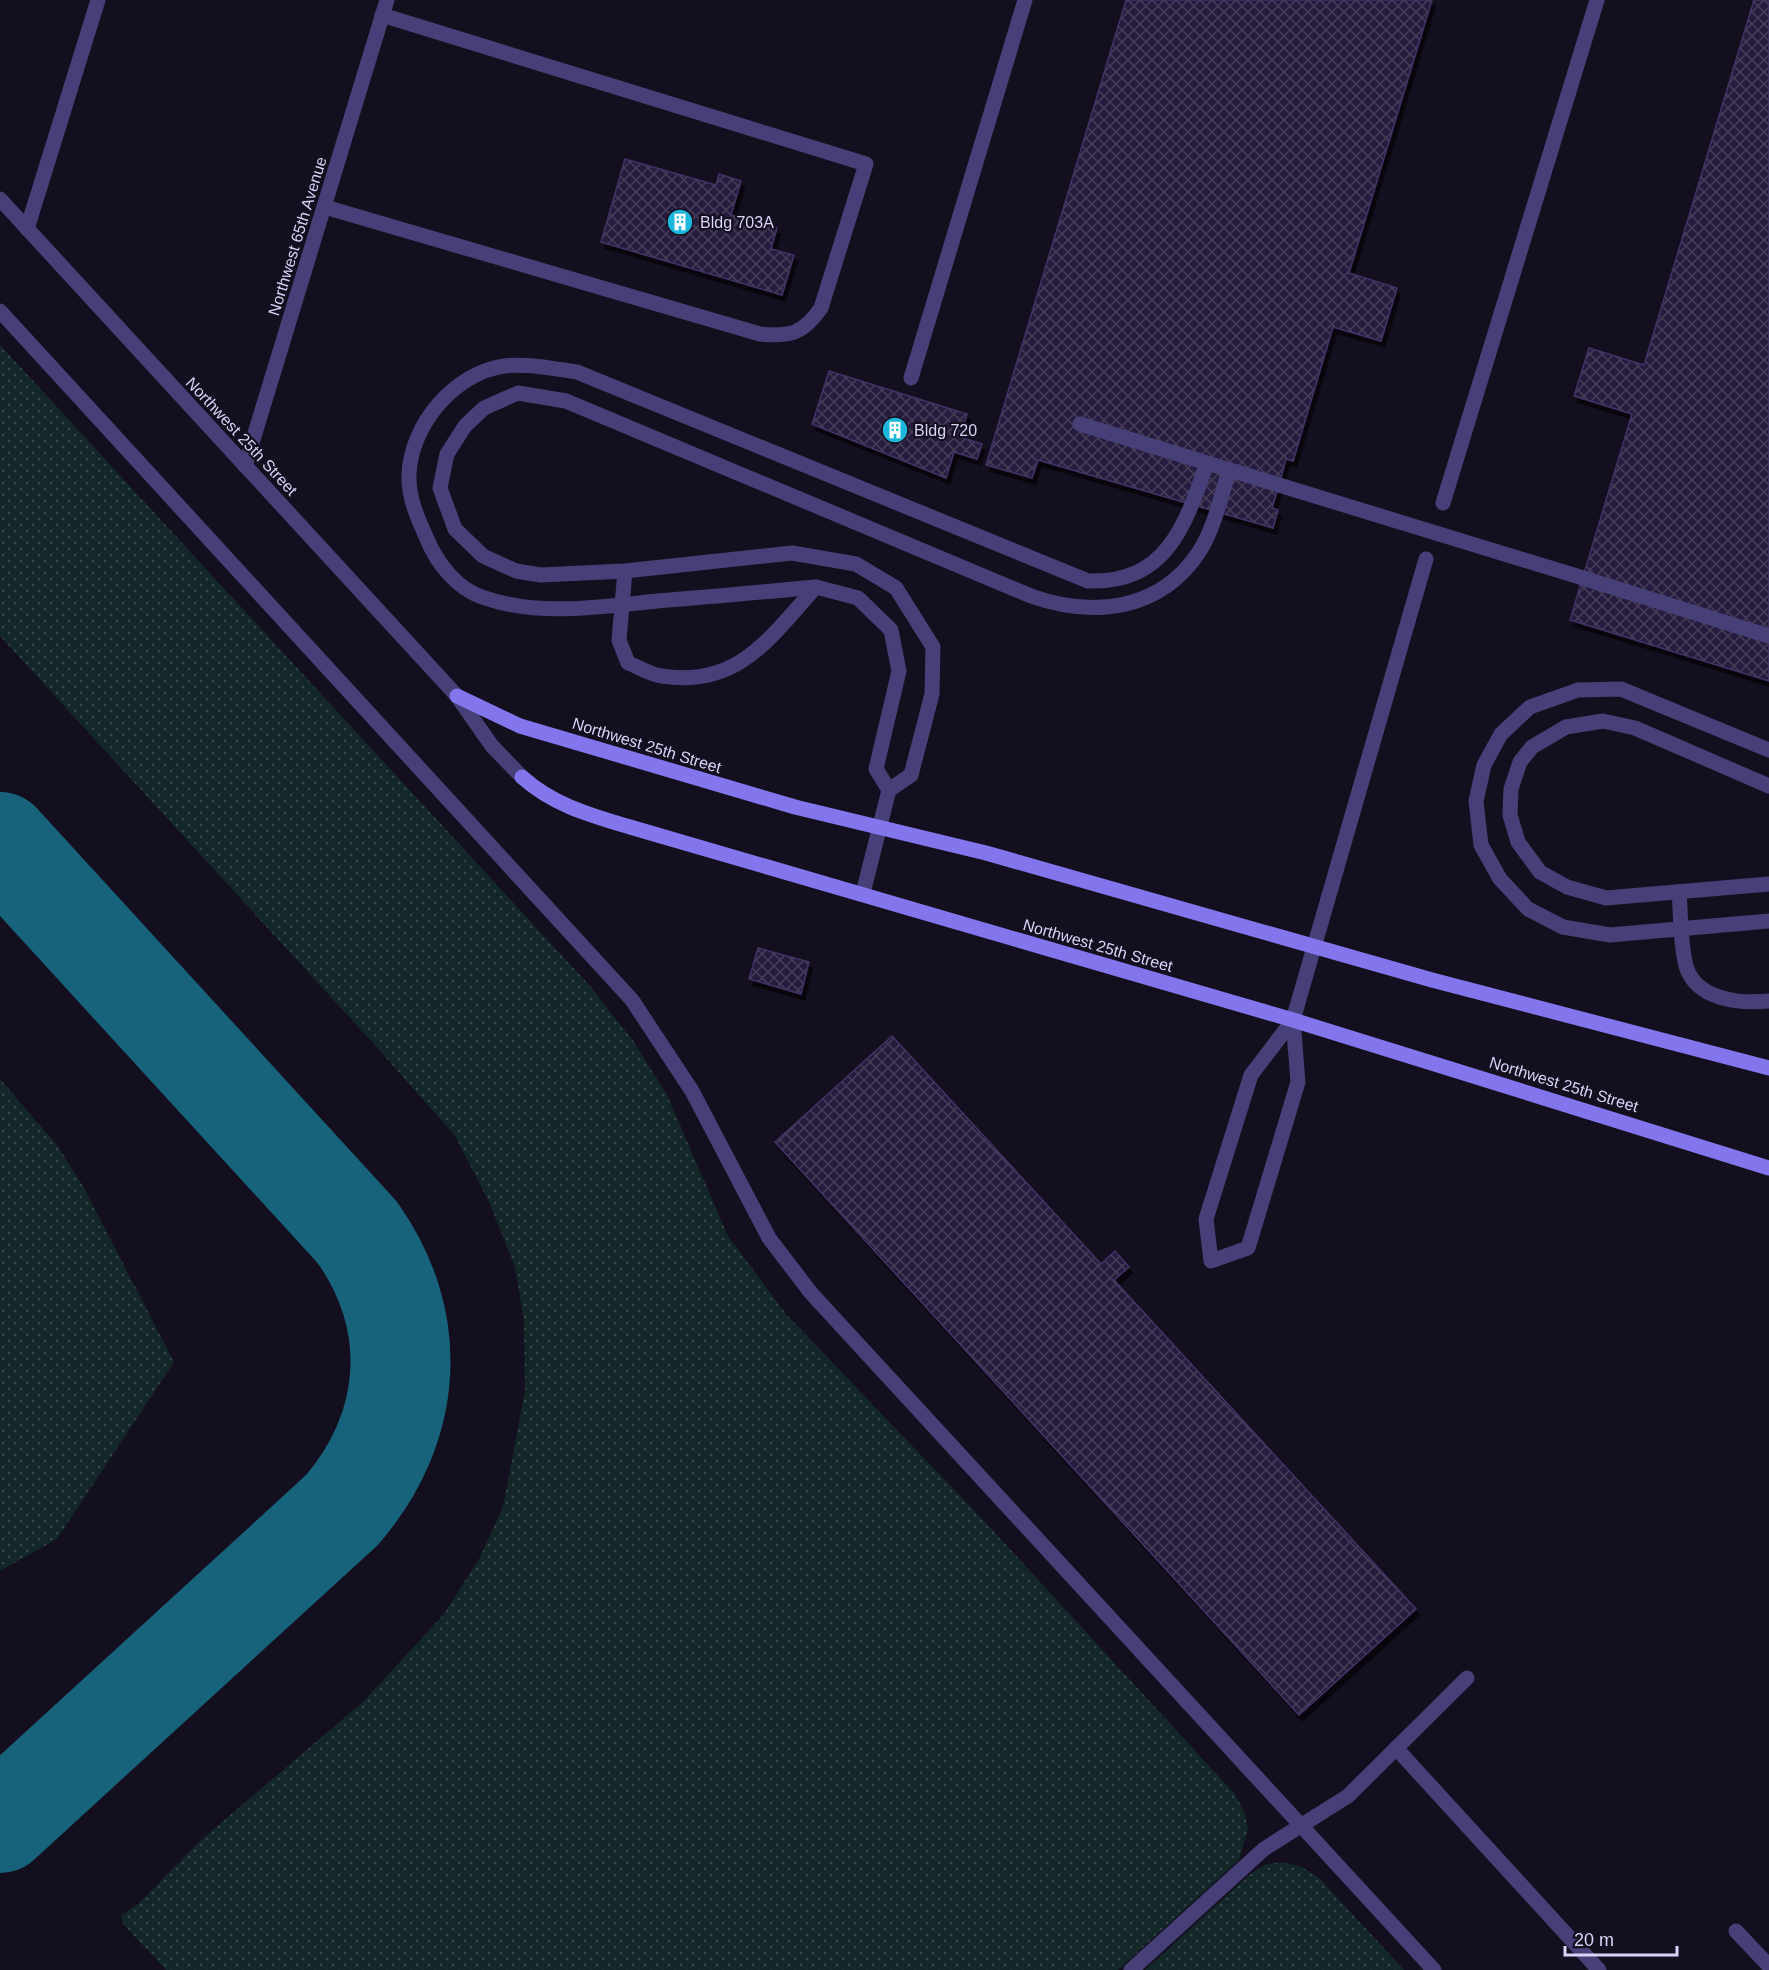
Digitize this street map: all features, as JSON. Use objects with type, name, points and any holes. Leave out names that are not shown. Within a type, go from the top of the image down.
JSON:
[{"type":"street","points":[[27,229],[98,0]]},
{"type":"street","name":"Northwest 65th Avenue","points":[[245,466],[387,0]]},
{"type":"street","points":[[912,378],[1025,0]]},
{"type":"street","points":[[1443,503],[1597,0]]},
{"type":"street","points":[[324,207],[760,334],[779,336],[797,332],[811,323],[821,308],[866,164],[382,15]]},
{"type":"street","name":"Northwest 25th Street","points":[[0,199],[457,696],[492,746],[540,793],[578,811],[1293,1020],[1769,1168]]},
{"type":"street","points":[[0,311],[632,1000],[692,1091],[753,1212],[799,1278],[1434,1970]]},
{"type":"street","points":[[889,790],[876,769],[899,671],[891,630],[858,598],[816,587],[543,610],[480,597],[448,574],[431,549],[413,507],[409,475],[414,445],[426,421],[442,400],[473,377],[503,366],[531,365],[576,372],[1088,581],[1109,582],[1132,577],[1154,564],[1172,544],[1192,506],[1207,464]]},
{"type":"street","points":[[864,893],[889,790],[911,775],[932,694],[933,647],[896,588],[856,564],[792,553],[625,571],[541,575],[516,571],[483,556],[455,529],[440,488],[447,454],[465,426],[484,408],[519,393],[566,401],[1031,596],[1066,606],[1101,609],[1137,603],[1172,583],[1200,551],[1216,513],[1229,470]]},
{"type":"street","points":[[1080,424],[1769,636]]},
{"type":"street","points":[[1293,1020],[1251,1074],[1206,1219],[1211,1261],[1248,1248],[1298,1082],[1293,1020],[1426,559]]},
{"type":"street","points":[[625,571],[620,640],[628,663],[660,676],[697,678],[730,670],[763,645],[816,587]]},
{"type":"street","points":[[1769,750],[1621,689],[1578,690],[1530,707],[1501,734],[1484,765],[1476,801],[1481,845],[1500,879],[1528,909],[1563,927],[1610,934],[1769,921]]},
{"type":"street","name":"Northwest 25th Street","points":[[457,696],[520,726],[795,807],[986,853],[1314,948],[1769,1068]]},
{"type":"street","points":[[1769,786],[1635,728],[1603,721],[1566,726],[1532,747],[1520,762],[1511,789],[1510,815],[1518,843],[1540,872],[1567,887],[1606,898],[1769,884]]},
{"type":"street","points":[[1679,892],[1686,967],[1700,987],[1724,999],[1747,1003],[1769,1001]]},
{"type":"street","points":[[1131,1970],[1264,1849],[1348,1796],[1467,1678]]},
{"type":"street","points":[[1396,1748],[1599,1970]]},
{"type":"street","points":[[1736,1931],[1769,1966]]},
{"type":"green space","points":[[0,345],[590,986],[634,1042],[667,1095],[728,1236],[786,1314],[986,1523],[1234,1793],[1245,1813],[1248,1829],[1239,1860],[1118,1970],[166,1970],[124,1925],[121,1916],[139,1903],[202,1839],[363,1702],[444,1614],[479,1559],[503,1507],[525,1391],[524,1320],[515,1267],[490,1204],[455,1136],[373,1043],[0,636]]},
{"type":"green space","points":[[0,1079],[57,1145],[84,1188],[174,1362],[57,1539],[0,1571]]},
{"type":"green space","points":[[1281,1862],[1302,1867],[1320,1879],[1404,1970],[1145,1970],[1248,1876],[1264,1865]]},
{"type":"building","points":[[1126,0],[1432,0],[1349,273],[1397,288],[1381,341],[1333,327],[1293,461],[1286,459],[1272,508],[1278,510],[1273,528],[1038,460],[1032,478],[986,465]]},
{"type":"building","points":[[1754,0],[1769,0],[1769,681],[1570,620],[1632,414],[1574,396],[1589,348],[1644,365]]},
{"type":"building","name":"Bldg 703A","points":[[625,159],[716,185],[719,174],[741,181],[731,215],[777,228],[771,249],[794,255],[782,295],[601,242]]},
{"type":"building","name":"Bldg 720","points":[[829,371],[967,414],[960,437],[982,444],[977,459],[954,452],[946,478],[812,424]]},
{"type":"building","points":[[758,948],[809,962],[801,994],[749,979]]},
{"type":"building","points":[[892,1036],[1101,1264],[1115,1251],[1129,1267],[1114,1280],[1416,1609],[1299,1715],[775,1142]]},
{"type":"taxiway","points":[[0,842],[357,1232],[378,1266],[392,1302],[399,1338],[400,1374],[395,1409],[383,1444],[366,1478],[342,1510],[0,1823]]},
{"type":"place","name":"Bldg 703A","points":[[680,222]]},
{"type":"place","name":"Bldg 720","points":[[895,430]]}]
